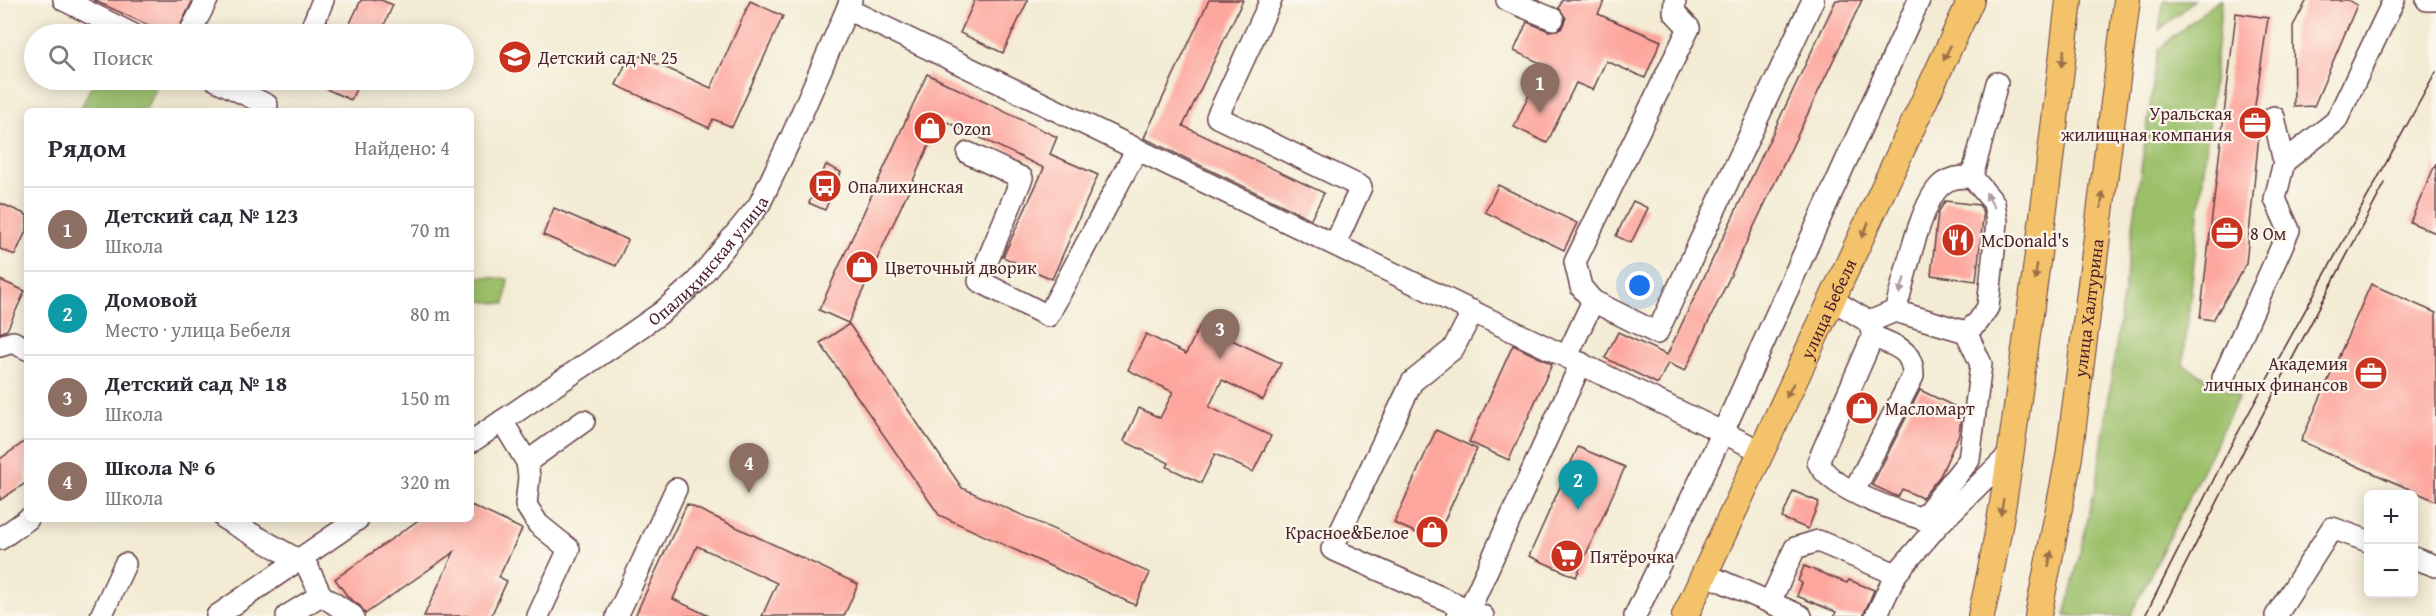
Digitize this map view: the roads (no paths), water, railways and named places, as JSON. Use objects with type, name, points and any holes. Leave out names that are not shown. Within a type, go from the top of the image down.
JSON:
[{"type":"main road","name":"улица Бебеля","points":[[1685,616],[1971,0]]},
{"type":"main road","points":[[1981,616],[2011,453],[2043,222],[2070,0]]},
{"type":"main road","name":"улица Халтурина","points":[[2038,616],[2069,457],[2127,0]]},
{"type":"street","points":[[194,24],[207,0]]},
{"type":"street","points":[[313,24],[323,0]]},
{"type":"street","points":[[1271,0],[1217,117],[1361,187],[1335,244]]},
{"type":"street","points":[[1507,0],[1553,19]]},
{"type":"street","points":[[1675,0],[1674,12],[1689,28],[1575,262],[1581,287],[1593,301],[1658,333],[1813,0]]},
{"type":"street","points":[[1635,616],[1723,432],[1919,0]]},
{"type":"street","points":[[2284,162],[2336,121],[2394,0]]},
{"type":"street","points":[[2427,0],[2434,0]]},
{"type":"street","points":[[69,1],[113,24]]},
{"type":"street","points":[[849,4],[1137,148],[1761,451]]},
{"type":"street","name":"Опалихинская улица","points":[[474,440],[662,312],[696,282],[759,205],[791,138],[849,4]]},
{"type":"street","points":[[1972,177],[1997,83]]},
{"type":"street","points":[[236,90],[267,105]]},
{"type":"street","points":[[2223,378],[2289,230],[2275,199],[2284,162],[2274,117]]},
{"type":"street","points":[[968,153],[1022,178],[979,281],[1048,316],[1137,148]]},
{"type":"street","points":[[1931,521],[1899,512],[1854,490],[1826,475],[1818,462],[1871,329],[1895,311],[1927,204],[1941,185],[1956,177],[1972,177],[1994,203],[1998,222],[1988,307],[1978,322],[1966,332]]},
{"type":"street","points":[[1833,300],[1905,351],[1913,363],[1912,376],[1854,490]]},
{"type":"street","points":[[1473,311],[1453,349],[1412,382],[1332,549],[1469,614],[1574,360],[1593,301]]},
{"type":"street","points":[[1876,616],[1896,574],[1969,460],[1981,364],[1966,332],[1895,311]]},
{"type":"street","points":[[0,346],[13,342],[24,348]]},
{"type":"street","points":[[502,421],[527,462],[529,477],[526,505],[538,524],[569,549],[538,616]]},
{"type":"street","points":[[527,462],[584,421]]},
{"type":"street","points":[[1931,521],[2011,453]]},
{"type":"street","points":[[617,616],[676,489]]},
{"type":"street","points":[[0,539],[24,522]]},
{"type":"street","points":[[230,522],[298,560],[308,568],[321,595],[353,616]]},
{"type":"street","points":[[216,616],[354,522]]},
{"type":"street","points":[[2276,616],[2332,528],[2364,540]]},
{"type":"street","points":[[1770,602],[1795,548],[1818,541],[1896,574]]},
{"type":"street","points":[[2418,559],[2436,566]]},
{"type":"street","points":[[101,616],[125,564]]},
{"type":"street","points":[[1705,574],[1801,616]]},
{"type":"street","points":[[287,616],[321,595]]},
{"type":"tram line","points":[[2145,616],[2229,449],[2436,72]]},
{"type":"tram line","points":[[2159,616],[2385,183]]},
{"type":"place","name":"Детский сад № 25","points":[[515,57]]},
{"type":"place","name":"Детский сад № 123","points":[[1540,113]]},
{"type":"place","name":"Уральская жилищная компания","points":[[2255,123]]},
{"type":"place","name":"Ozon","points":[[930,128]]},
{"type":"place","name":"Опалихинская","points":[[825,186]]},
{"type":"place","name":"8 Ом","points":[[2227,233]]},
{"type":"place","name":"McDonald's","points":[[1958,240]]},
{"type":"place","name":"Цветочный дворик","points":[[862,267]]},
{"type":"place","name":"Детский сад № 18","points":[[1220,359]]},
{"type":"place","name":"Академия личных финансов","points":[[2371,373]]},
{"type":"place","name":"Масломарт","points":[[1862,408]]},
{"type":"place","name":"Школа № 6","points":[[749,493]]},
{"type":"place","name":"Домовой","points":[[1578,510]]},
{"type":"place","name":"Красное&Белое","points":[[1432,532]]},
{"type":"place","name":"Пятёрочка","points":[[1567,556]]}]
